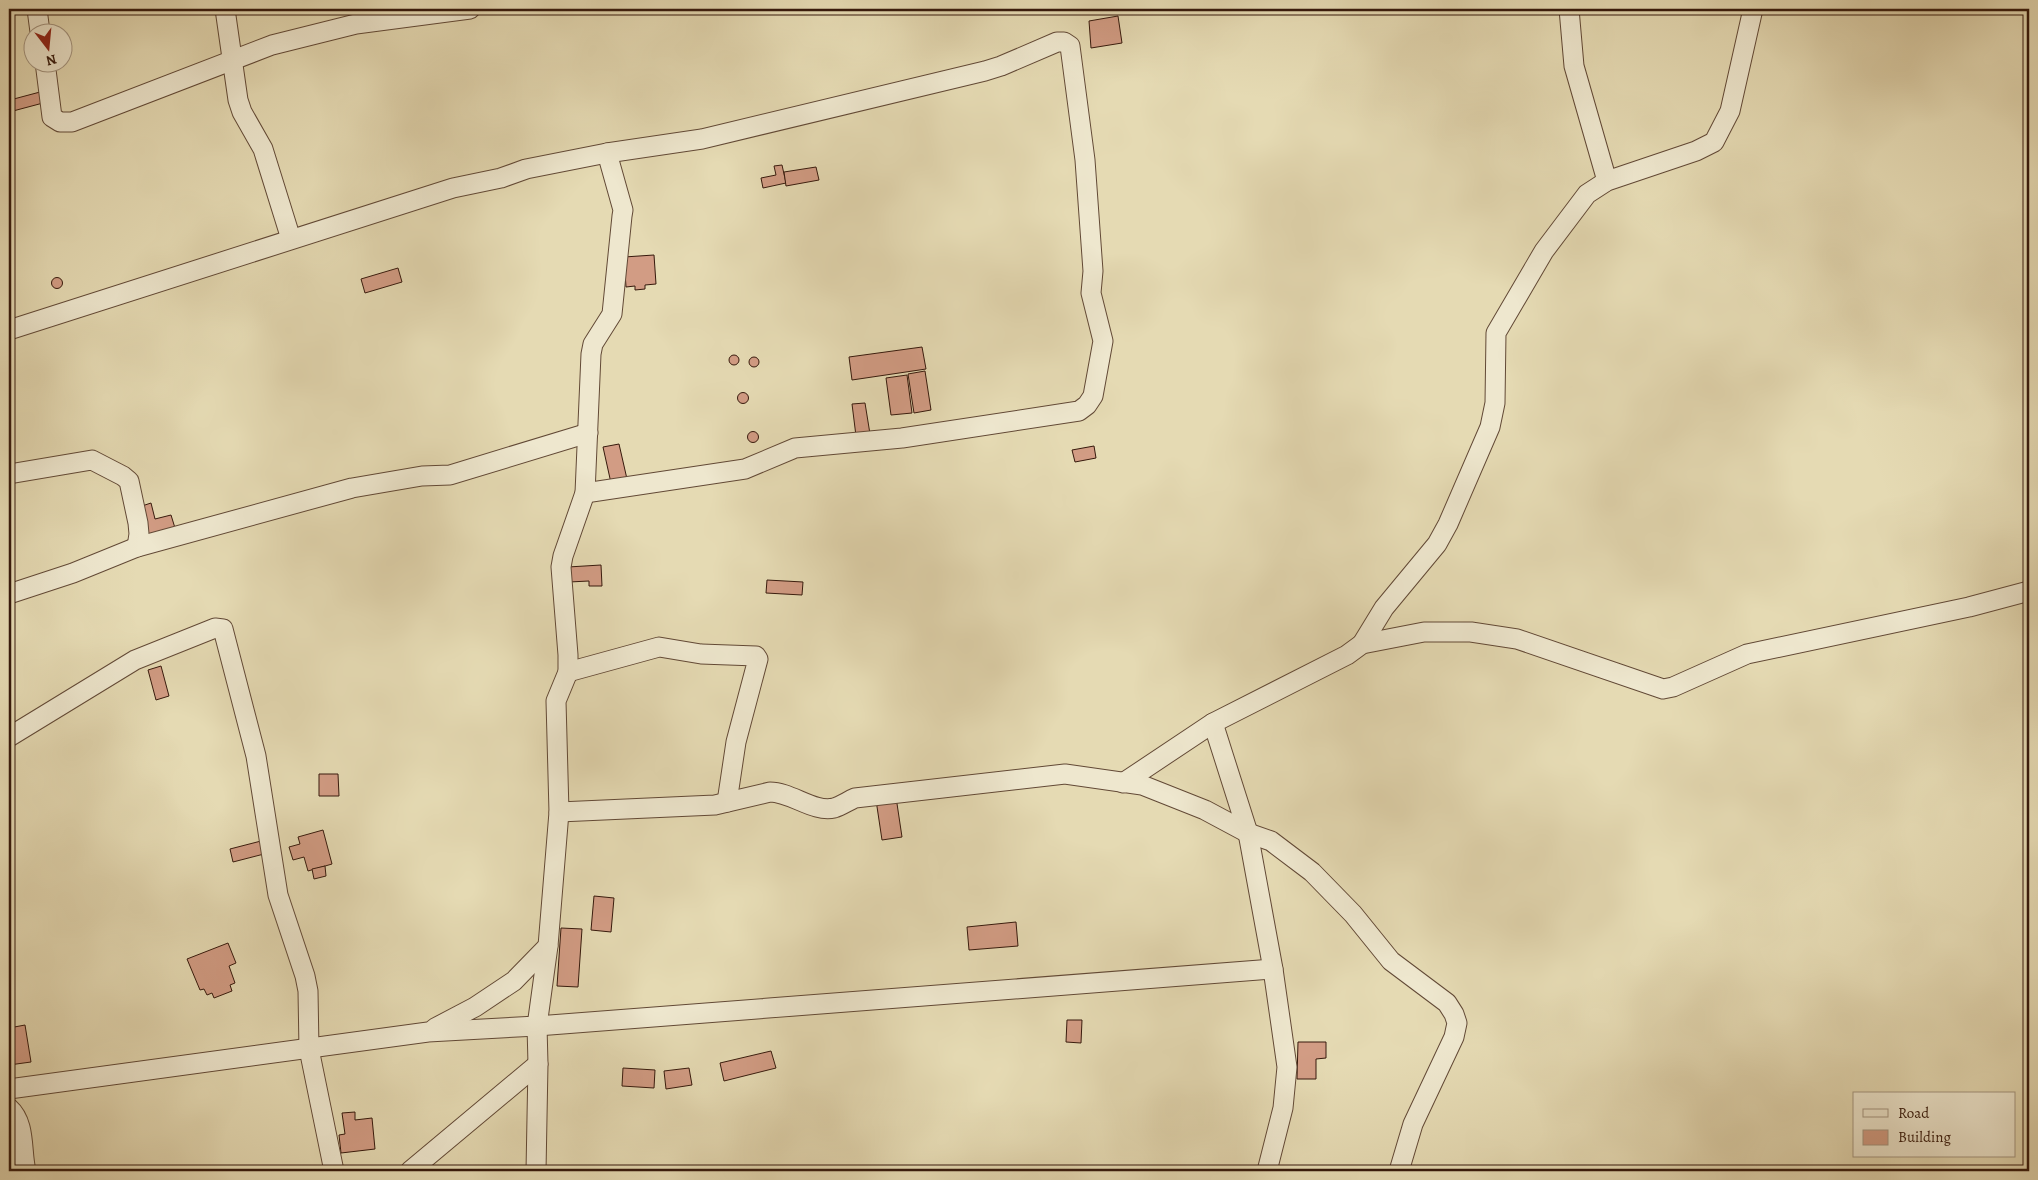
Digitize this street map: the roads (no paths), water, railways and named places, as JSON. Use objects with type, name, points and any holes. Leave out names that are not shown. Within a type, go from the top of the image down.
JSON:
[{"type":"street","points":[[37,9],[39,22]]},
{"type":"street","points":[[225,9],[231,60],[242,112],[263,149],[291,239]]},
{"type":"street","points":[[46,72],[52,117],[60,122],[72,122],[272,45],[356,24],[470,9]]},
{"type":"street","points":[[1569,9],[1574,66],[1607,180]]},
{"type":"street","points":[[1123,783],[1213,723],[1347,656],[1362,644],[1384,608],[1438,544],[1452,515],[1490,427],[1495,403],[1496,333],[1544,251],[1587,194],[1607,180],[1696,151],[1714,142],[1730,111],[1752,9]]},
{"type":"street","points":[[9,330],[453,188],[501,178],[526,169],[607,153],[702,139],[1001,66],[1056,42],[1064,42],[1070,46],[1085,160],[1093,271],[1091,293],[1103,341],[1103,350],[1093,396],[1087,405],[1078,411],[902,438],[795,448],[745,469],[585,493]]},
{"type":"street","points":[[536,1171],[537,1026],[548,946],[559,812],[556,701],[568,672],[568,646],[560,567],[562,556],[585,493],[593,344],[612,314],[623,210],[607,153]]},
{"type":"street","points":[[9,594],[73,573],[137,547],[352,488],[422,476],[450,475],[588,433]]},
{"type":"street","points":[[9,474],[92,460],[123,476],[129,481],[138,523],[137,547]]},
{"type":"street","points":[[1362,644],[1424,632],[1471,632],[1518,638],[1663,689],[1673,687],[1747,654],[1969,607],[2029,591]]},
{"type":"street","points":[[9,737],[135,660],[215,628],[223,630],[256,756],[278,895],[305,976],[308,991],[309,1049],[334,1171]]},
{"type":"street","points":[[568,672],[659,647],[700,654],[756,656],[758,660],[736,742],[727,802]]},
{"type":"street","points":[[1213,723],[1248,833],[1273,969],[1287,1067],[1283,1108],[1267,1171]]},
{"type":"street","points":[[559,812],[715,805],[778,792],[824,809],[834,808],[855,798],[1065,774],[1142,785],[1196,807],[1248,833],[1271,840],[1312,872],[1353,914],[1391,961],[1447,1003],[1454,1014],[1457,1023],[1454,1037],[1413,1124],[1398,1171]]},
{"type":"street","points":[[428,1032],[475,1007],[514,981],[548,946]]},
{"type":"street","points":[[9,1089],[428,1032],[537,1026],[1273,969]]},
{"type":"street","points":[[410,1171],[538,1064]]},
{"type":"street","points":[[9,1108],[20,1124],[26,1171]]}]
